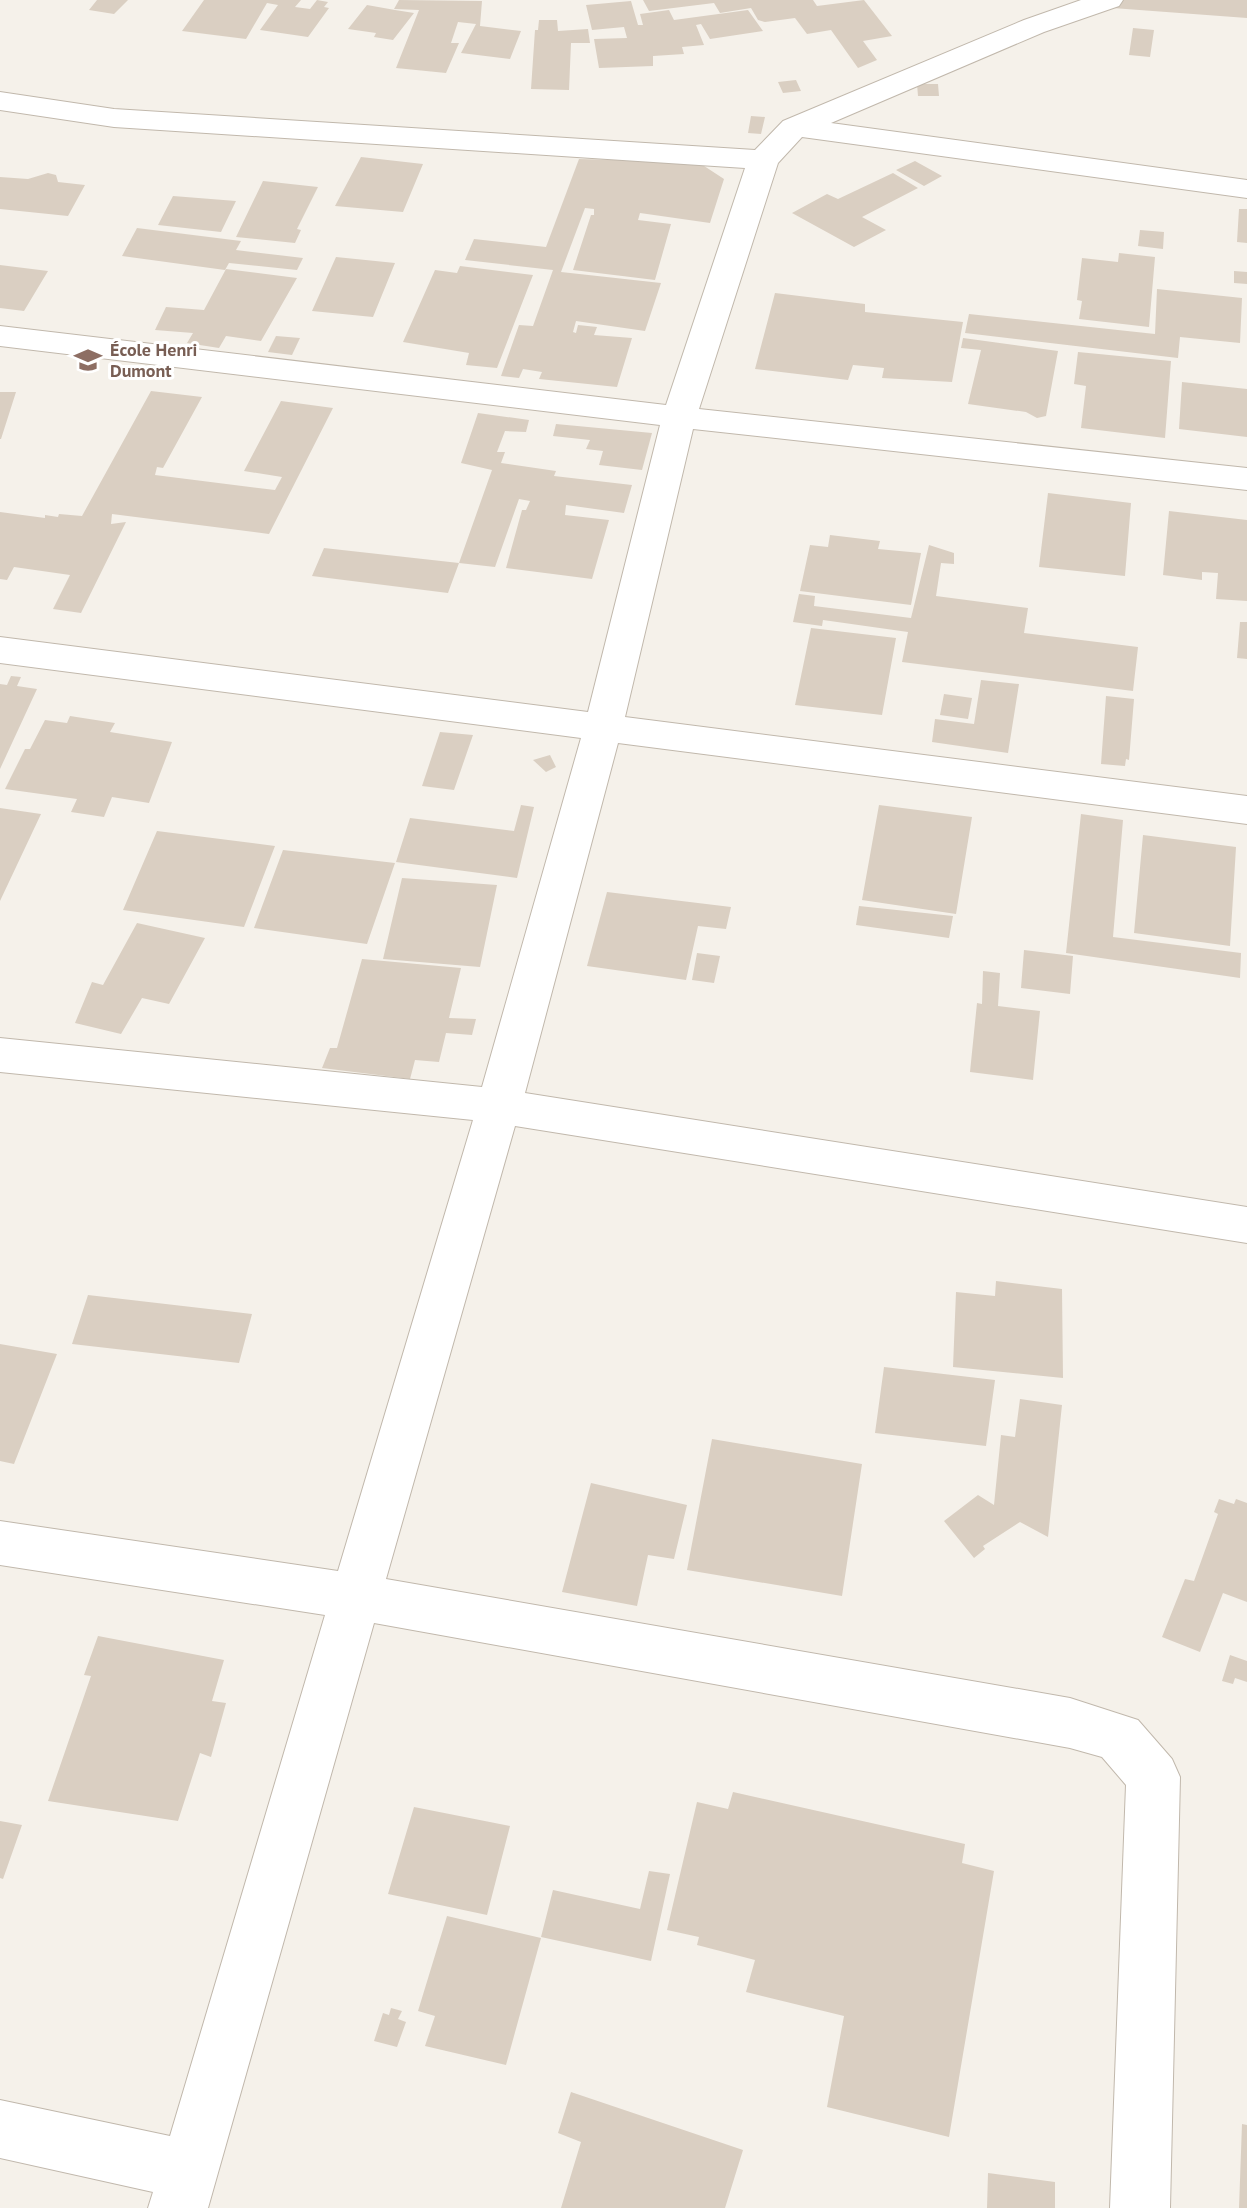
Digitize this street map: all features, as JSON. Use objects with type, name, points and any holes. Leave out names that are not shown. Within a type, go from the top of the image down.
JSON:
[{"type":"street","points":[[0,2129],[184,2189],[499,1106],[603,728],[679,417],[763,160],[794,127],[1034,26],[1109,0]]},
{"type":"street","points":[[0,101],[114,118],[763,160]]},
{"type":"street","points":[[794,127],[1247,189]]},
{"type":"street","points":[[0,336],[679,417],[1247,479]]},
{"type":"street","points":[[0,650],[1247,810]]},
{"type":"street","points":[[0,1055],[499,1106],[1247,1225]]},
{"type":"street","points":[[0,1543],[356,1597],[1070,1723],[1119,1737],[1153,1777],[1140,2208]]},
{"type":"building","points":[[97,0],[128,0],[114,14],[89,10]]},
{"type":"building","points":[[204,0],[301,0],[295,7],[310,9],[317,0],[328,2],[324,7],[329,8],[308,37],[260,30],[278,5],[267,3],[246,39],[182,31]]},
{"type":"building","points":[[399,0],[482,1],[480,26],[521,31],[510,59],[461,53],[476,24],[458,22],[451,43],[459,43],[446,73],[396,68],[419,10],[394,9]]},
{"type":"building","points":[[643,0],[813,0],[817,6],[864,0],[892,36],[863,41],[877,60],[858,68],[831,30],[807,34],[795,18],[765,22],[758,20],[751,8],[720,13],[714,3],[649,11]]},
{"type":"building","points":[[1113,0],[1247,0],[1247,18],[1099,7]]},
{"type":"building","points":[[631,1],[638,25],[643,25],[640,14],[669,10],[674,20],[748,10],[763,31],[710,39],[701,24],[696,25],[704,45],[682,47],[684,54],[653,56],[653,66],[599,68],[594,39],[627,38],[624,27],[592,30],[586,5]]},
{"type":"building","points":[[367,5],[414,13],[393,40],[374,37],[376,33],[348,29]]},
{"type":"building","points":[[539,20],[557,20],[558,31],[588,29],[590,43],[571,43],[569,90],[531,89],[535,30],[538,30]]},
{"type":"building","points":[[1133,28],[1154,30],[1150,57],[1129,55]]},
{"type":"building","points":[[796,80],[801,91],[783,93],[778,82]]},
{"type":"building","points":[[917,84],[938,84],[939,96],[918,96]]},
{"type":"building","points":[[751,116],[765,117],[761,134],[748,133]]},
{"type":"building","points":[[361,157],[423,164],[403,212],[335,206]]},
{"type":"building","points":[[579,159],[698,162],[724,179],[710,223],[640,213],[638,220],[671,224],[655,280],[573,270],[591,215],[594,215],[594,209],[585,208],[561,272],[661,283],[645,331],[576,321],[573,332],[576,333],[578,325],[597,327],[594,335],[632,338],[617,387],[539,379],[542,372],[523,369],[519,378],[501,376],[519,325],[533,326],[553,270],[465,260],[474,239],[546,247]]},
{"type":"building","points":[[915,161],[942,176],[924,186],[896,170]]},
{"type":"building","points":[[48,173],[56,175],[58,182],[85,185],[68,216],[0,209],[0,177],[28,179]]},
{"type":"building","points":[[893,173],[918,188],[862,217],[886,230],[854,247],[792,213],[827,194],[838,199]]},
{"type":"building","points":[[263,181],[318,187],[297,229],[301,230],[295,243],[236,237]]},
{"type":"building","points":[[173,196],[236,201],[221,232],[158,225]]},
{"type":"building","points":[[1239,209],[1247,209],[1247,243],[1237,242]]},
{"type":"building","points":[[137,228],[241,241],[236,250],[303,258],[297,270],[229,263],[225,270],[122,256]]},
{"type":"building","points":[[1140,230],[1164,232],[1163,249],[1138,246]]},
{"type":"building","points":[[1119,253],[1155,257],[1149,327],[1079,319],[1082,301],[1077,300],[1082,258],[1118,262]]},
{"type":"building","points":[[336,257],[395,263],[373,317],[312,311]]},
{"type":"building","points":[[0,265],[48,271],[24,311],[0,308]]},
{"type":"building","points":[[460,266],[533,275],[497,368],[466,365],[469,353],[403,342],[435,270],[457,273]]},
{"type":"building","points":[[226,269],[297,278],[261,341],[226,336],[219,348],[187,343],[193,333],[155,330],[166,307],[204,310]]},
{"type":"building","points":[[1234,271],[1247,272],[1247,284],[1234,283]]},
{"type":"building","points":[[1157,289],[1242,298],[1240,343],[1180,337],[1178,358],[965,333],[969,314],[1155,334]]},
{"type":"building","points":[[775,293],[865,304],[865,312],[963,322],[952,382],[882,378],[884,368],[853,365],[848,380],[755,369]]},
{"type":"building","points":[[276,336],[300,338],[292,355],[268,352]]},
{"type":"building","points":[[963,338],[1058,351],[1046,416],[1037,418],[1026,412],[968,404],[981,350],[961,348]]},
{"type":"building","points":[[1078,352],[1171,361],[1165,438],[1081,428],[1086,386],[1074,384]]},
{"type":"building","points":[[1182,382],[1247,389],[1247,437],[1179,429]]},
{"type":"building","points":[[151,391],[202,397],[163,468],[157,467],[155,475],[275,490],[282,477],[244,471],[281,401],[333,408],[269,534],[112,514],[111,524],[126,522],[81,613],[53,609],[70,575],[14,567],[7,580],[0,579],[0,512],[45,518],[45,515],[58,517],[59,514],[82,516]]},
{"type":"building","points":[[0,392],[16,392],[1,439],[0,439]]},
{"type":"building","points":[[478,413],[529,420],[526,432],[505,431],[497,452],[505,452],[501,463],[556,471],[554,476],[632,485],[624,513],[566,505],[565,515],[609,520],[592,579],[506,568],[522,510],[526,510],[530,501],[519,499],[495,567],[459,563],[492,470],[461,463]]},
{"type":"building","points":[[556,424],[652,433],[642,470],[599,465],[603,451],[586,449],[590,440],[553,436]]},
{"type":"building","points":[[1048,493],[1131,503],[1125,576],[1039,567]]},
{"type":"building","points":[[1169,511],[1247,520],[1247,601],[1216,599],[1218,573],[1202,572],[1202,580],[1163,575]]},
{"type":"building","points":[[830,535],[880,541],[878,549],[921,553],[911,605],[800,591],[810,545],[828,547]]},
{"type":"building","points":[[929,545],[954,553],[954,564],[941,563],[936,596],[1028,608],[1024,633],[1138,647],[1133,691],[902,662],[908,632],[823,620],[822,626],[793,622],[799,594],[815,596],[814,606],[911,618]]},
{"type":"building","points":[[324,548],[459,563],[448,593],[312,576]]},
{"type":"building","points":[[1240,622],[1247,622],[1247,659],[1237,658]]},
{"type":"building","points":[[811,628],[896,638],[882,715],[795,705]]},
{"type":"building","points":[[11,676],[21,677],[17,686],[37,689],[0,769],[0,684],[7,685]]},
{"type":"building","points":[[981,680],[1019,684],[1008,753],[932,742],[935,719],[974,724]]},
{"type":"building","points":[[944,694],[972,698],[968,719],[940,715]]},
{"type":"building","points":[[1106,696],[1134,699],[1129,760],[1126,759],[1125,766],[1101,764]]},
{"type":"building","points":[[70,716],[115,723],[110,732],[172,742],[149,803],[112,797],[104,817],[71,812],[77,799],[5,789],[25,749],[30,749],[45,720],[67,723]]},
{"type":"building","points":[[440,732],[473,735],[454,790],[422,786]]},
{"type":"building","points":[[550,755],[556,767],[546,772],[533,760]]},
{"type":"building","points":[[521,805],[534,807],[517,878],[396,862],[410,818],[514,831]]},
{"type":"building","points":[[879,805],[972,817],[956,914],[862,900]]},
{"type":"building","points":[[0,808],[41,814],[0,901]]},
{"type":"building","points":[[1081,814],[1123,820],[1113,937],[1241,953],[1240,978],[1066,953]]},
{"type":"building","points":[[157,831],[275,846],[244,927],[123,910]]},
{"type":"building","points":[[1143,835],[1236,847],[1230,946],[1134,933]]},
{"type":"building","points":[[283,850],[395,863],[367,944],[254,928]]},
{"type":"building","points":[[402,878],[497,885],[480,967],[383,959]]},
{"type":"building","points":[[607,892],[731,907],[726,929],[698,926],[686,980],[587,966]]},
{"type":"building","points":[[859,906],[953,916],[949,938],[856,925]]},
{"type":"building","points":[[137,923],[205,938],[169,1004],[142,998],[121,1034],[75,1023],[92,982],[103,985]]},
{"type":"building","points":[[1024,950],[1073,956],[1070,994],[1021,988]]},
{"type":"building","points":[[697,953],[720,956],[714,983],[692,980]]},
{"type":"building","points":[[362,959],[461,968],[449,1018],[476,1019],[472,1035],[446,1033],[439,1062],[415,1060],[410,1079],[322,1068],[330,1048],[337,1048]]},
{"type":"building","points":[[983,971],[1000,973],[998,1006],[1040,1011],[1033,1080],[970,1072],[977,1003],[982,1004]]},
{"type":"building","points":[[996,1281],[1062,1289],[1063,1378],[953,1367],[956,1292],[995,1296]]},
{"type":"building","points":[[88,1295],[252,1314],[239,1363],[72,1344]]},
{"type":"building","points":[[0,1344],[57,1354],[14,1464],[0,1461]]},
{"type":"building","points":[[884,1367],[995,1380],[986,1446],[875,1433]]},
{"type":"building","points":[[1020,1399],[1062,1405],[1048,1537],[1020,1522],[983,1546],[985,1549],[974,1558],[944,1521],[978,1495],[994,1505],[1001,1435],[1015,1437]]},
{"type":"building","points":[[712,1439],[862,1464],[842,1596],[687,1570]]},
{"type":"building","points":[[591,1483],[687,1505],[674,1559],[648,1555],[637,1606],[562,1592]]},
{"type":"building","points":[[1219,1499],[1234,1504],[1236,1499],[1247,1503],[1247,1602],[1223,1593],[1200,1652],[1162,1637],[1185,1579],[1194,1581],[1218,1514],[1214,1512]]},
{"type":"building","points":[[98,1636],[224,1660],[212,1701],[226,1703],[211,1757],[200,1753],[178,1821],[48,1801],[91,1676],[84,1675]]},
{"type":"building","points":[[1230,1655],[1247,1661],[1247,1682],[1235,1678],[1233,1684],[1222,1681]]},
{"type":"building","points":[[733,1792],[965,1844],[962,1863],[994,1871],[949,2137],[827,2107],[844,2016],[746,1992],[755,1960],[697,1945],[699,1937],[667,1930],[697,1802],[728,1809]]},
{"type":"building","points":[[414,1807],[510,1826],[487,1915],[388,1894]]},
{"type":"building","points":[[0,1821],[22,1825],[3,1879],[0,1878]]},
{"type":"building","points":[[649,1871],[670,1874],[651,1961],[541,1937],[553,1890],[640,1909]]},
{"type":"building","points":[[447,1916],[541,1938],[506,2065],[425,2046],[435,2016],[418,2011]]},
{"type":"building","points":[[391,2008],[402,2011],[398,2019],[406,2022],[397,2047],[374,2041],[383,2013],[389,2015]]},
{"type":"building","points":[[571,2092],[743,2150],[725,2208],[561,2208],[581,2142],[558,2133]]},
{"type":"building","points":[[1242,2124],[1247,2125],[1247,2208],[1239,2208]]},
{"type":"building","points":[[988,2173],[1055,2182],[1055,2208],[987,2208]]},
{"type":"place","name":"École Henri Dumont","points":[[88,360]]}]
